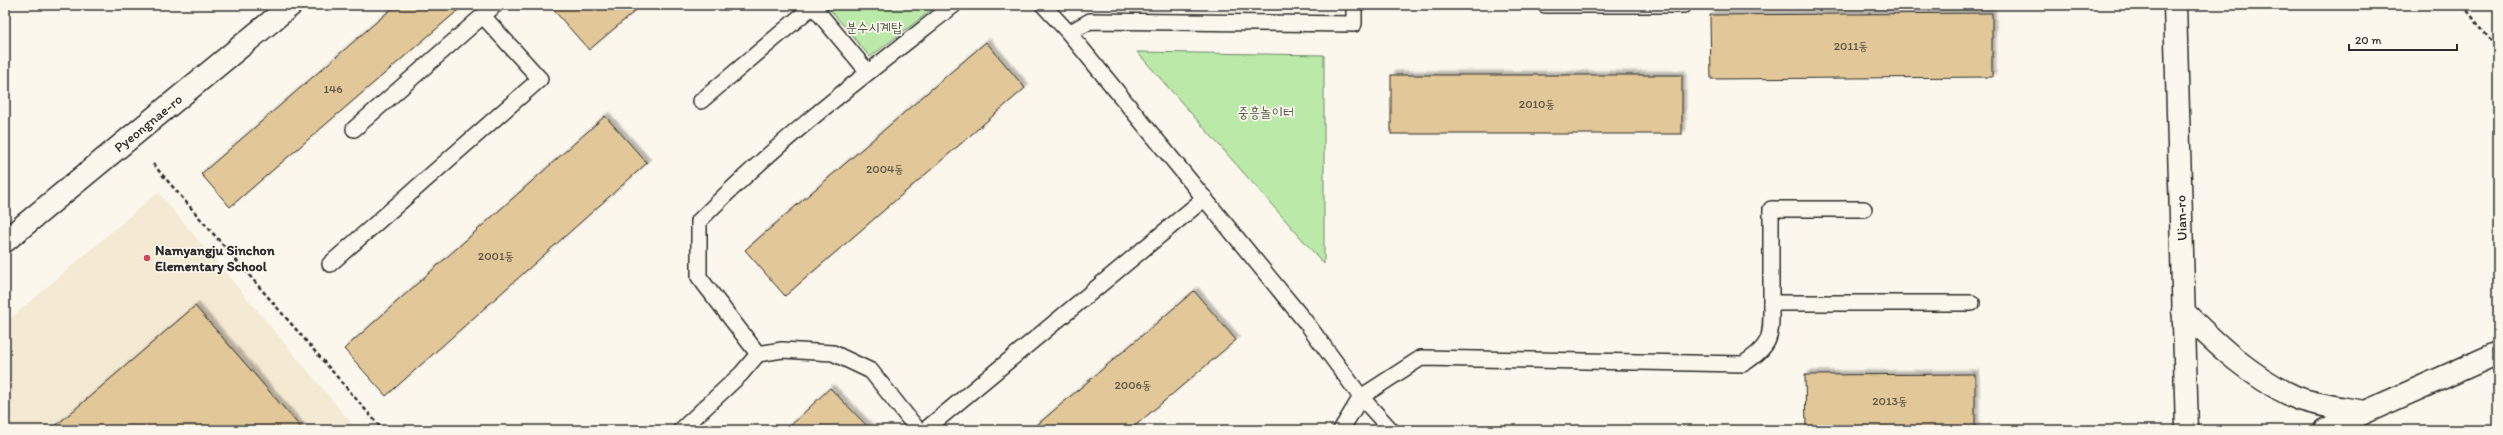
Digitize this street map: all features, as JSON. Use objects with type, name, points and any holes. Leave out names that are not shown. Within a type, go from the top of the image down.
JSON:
[{"type":"main road","name":"Pyeongnae-ro","points":[[5,241],[291,5]]},
{"type":"main road","name":"Uian-ro","points":[[2175,5],[2187,430]]},
{"type":"main road","points":[[2183,311],[2218,346],[2257,375],[2296,397],[2364,412]]},
{"type":"main road","points":[[2325,430],[2498,353]]},
{"type":"lane","points":[[354,130],[495,5]]},
{"type":"lane","points":[[758,354],[700,277],[699,221],[743,176],[868,72],[954,5]]},
{"type":"lane","points":[[1043,5],[1069,33],[1205,198],[1308,325],[1361,396],[1391,430]]},
{"type":"lane","points":[[1069,33],[1090,20],[1354,24],[1354,5]]},
{"type":"lane","points":[[1545,5],[1684,5]]},
{"type":"lane","points":[[701,101],[813,6],[868,72]]},
{"type":"lane","points":[[330,264],[540,79],[483,16]]},
{"type":"lane","points":[[925,430],[1205,198]]},
{"type":"lane","points":[[1341,430],[1361,396],[1421,358],[1743,364],[1759,353],[1771,336],[1771,208],[1864,208]]},
{"type":"lane","points":[[1771,303],[1972,303]]},
{"type":"lane","points":[[681,430],[741,374],[758,354],[782,350],[833,353],[871,371],[918,430]]},
{"type":"path","points":[[2463,5],[2498,50]]},
{"type":"path","points":[[153,164],[384,430]]},
{"type":"shaded area","name":"Namyangju Sinchon Elementary School","points":[[158,192],[357,430],[5,430],[5,323]]},
{"type":"green space","name":"분수시계탑","points":[[830,5],[938,5],[870,57],[828,7]]},
{"type":"green space","name":"중흥놀이터","points":[[1137,52],[1324,55],[1324,264]]},
{"type":"building","points":[[396,5],[464,5],[230,207],[201,174]]},
{"type":"building","points":[[642,5],[589,50],[550,6]]},
{"type":"building","points":[[1992,13],[1992,77],[1711,79],[1710,15]]},
{"type":"building","points":[[986,42],[1025,88],[785,296],[745,250]]},
{"type":"building","points":[[1391,75],[1682,75],[1682,134],[1391,134]]},
{"type":"building","points":[[605,116],[647,163],[386,396],[344,349]]},
{"type":"building","points":[[1194,291],[1236,340],[1130,430],[1031,430]]},
{"type":"building","points":[[195,306],[303,430],[51,430]]},
{"type":"building","points":[[1975,374],[1975,428],[1806,428],[1805,375]]},
{"type":"building","points":[[830,388],[871,430],[786,430]]},
{"type":"place","name":"Namyangju Sinchon Elementary School","points":[[147,258]]}]
